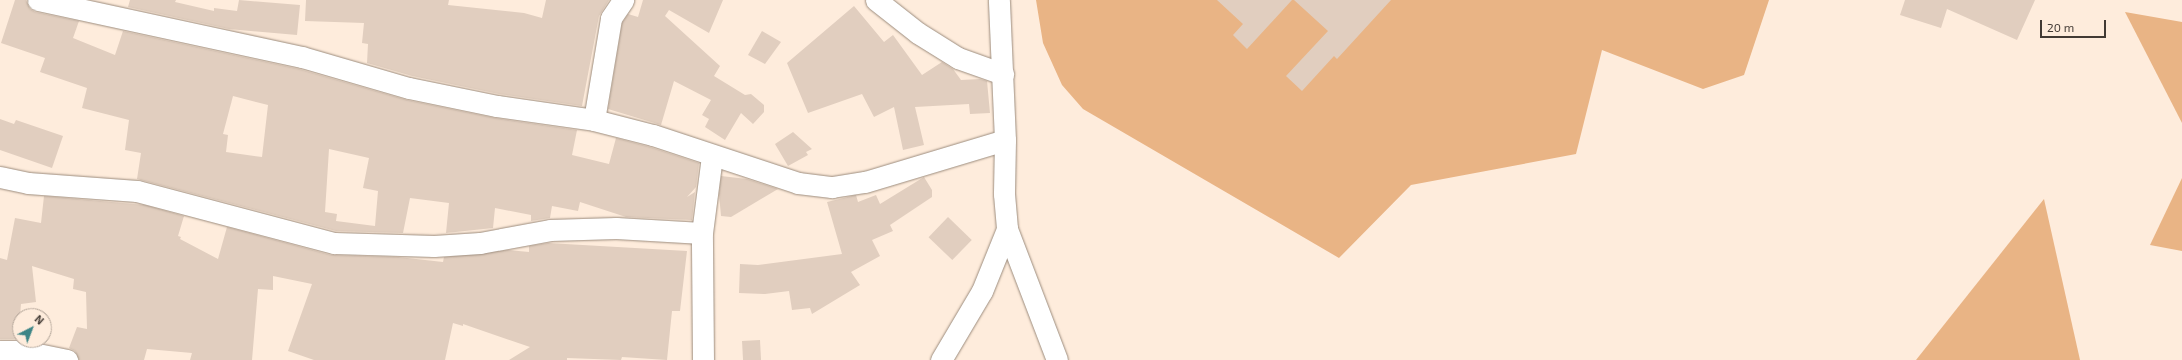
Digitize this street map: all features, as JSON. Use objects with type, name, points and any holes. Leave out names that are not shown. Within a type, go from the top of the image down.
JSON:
[{"type":"street","points":[[38,0],[302,57],[409,88],[498,106],[594,120],[653,135],[798,184],[832,187],[871,180],[1005,140]]},
{"type":"street","points":[[594,120],[611,18],[623,0]]},
{"type":"street","points":[[876,0],[918,33],[958,58],[1003,74]]},
{"type":"street","points":[[999,0],[1005,140],[1004,194],[1007,230],[1057,360]]},
{"type":"street","points":[[703,360],[702,232],[712,156]]},
{"type":"street","points":[[0,177],[28,183],[137,191],[334,243],[434,246],[480,243],[550,230],[616,228],[702,232]]},
{"type":"street","points":[[941,360],[982,291],[1007,230]]},
{"type":"street","points":[[0,351],[23,351],[67,360]]},
{"type":"shaded area","points":[[1036,0],[1769,0],[1744,75],[1703,89],[1602,50],[1576,154],[1411,185],[1339,258],[1083,109],[1062,85],[1043,43]]},
{"type":"shaded area","points":[[2125,12],[2182,22],[2182,123]]},
{"type":"shaded area","points":[[2182,178],[2182,251],[2150,245]]},
{"type":"shaded area","points":[[2044,199],[2080,360],[1916,360]]},
{"type":"building","points":[[15,0],[26,0],[30,9],[35,12],[79,21],[73,38],[115,55],[123,31],[299,69],[407,100],[495,118],[577,130],[572,155],[609,164],[616,138],[699,163],[696,187],[687,197],[695,192],[692,220],[626,217],[580,202],[578,211],[552,206],[550,218],[531,221],[531,215],[495,208],[493,228],[446,233],[449,203],[410,198],[403,233],[336,231],[137,179],[141,153],[125,150],[129,120],[82,108],[87,88],[40,72],[45,58],[1,43]],"holes":[[[233,96],[268,105],[262,157],[226,152],[228,135],[223,134]],[[329,149],[369,158],[363,188],[378,191],[375,226],[336,221],[337,214],[325,212]]]},
{"type":"building","points":[[130,0],[176,0],[175,2],[214,11],[214,8],[237,11],[239,0],[300,5],[297,35],[229,29],[128,7]]},
{"type":"building","points":[[306,0],[449,0],[448,5],[524,13],[542,18],[546,0],[609,0],[599,16],[582,106],[499,94],[412,76],[367,63],[368,44],[362,43],[364,23],[305,21]]},
{"type":"building","points":[[643,0],[723,0],[709,33],[669,10],[665,16],[720,66],[714,76],[745,95],[751,94],[764,105],[764,112],[753,124],[741,113],[725,140],[705,127],[709,119],[702,115],[711,100],[674,81],[661,125],[608,109],[622,23],[628,14],[638,17]]},
{"type":"building","points":[[1217,0],[1292,0],[1247,49],[1233,35],[1243,24]]},
{"type":"building","points":[[1294,0],[1391,0],[1337,59],[1334,56],[1302,91],[1286,76],[1328,31]]},
{"type":"building","points":[[1905,0],[2035,0],[2017,40],[1947,9],[1941,28],[1900,15]]},
{"type":"building","points":[[854,6],[884,42],[893,35],[922,75],[942,62],[953,69],[961,80],[980,79],[987,81],[990,113],[970,114],[969,104],[915,107],[924,145],[903,150],[894,107],[874,117],[862,94],[808,113],[787,63]]},
{"type":"building","points":[[762,31],[781,42],[765,64],[748,55]]},
{"type":"building","points":[[0,119],[14,124],[16,120],[63,136],[52,168],[0,150]]},
{"type":"building","points":[[793,132],[812,149],[806,152],[808,155],[788,166],[775,144]]},
{"type":"building","points":[[721,176],[747,179],[778,189],[731,217],[721,216],[719,194]]},
{"type":"building","points":[[924,177],[932,190],[932,197],[890,225],[893,231],[872,240],[880,256],[851,272],[860,285],[812,314],[810,308],[792,310],[789,291],[765,294],[739,293],[740,264],[758,265],[842,254],[827,202],[856,195],[858,202],[876,195],[880,204]]},
{"type":"building","points":[[44,196],[145,205],[184,216],[178,236],[181,237],[180,239],[218,259],[227,227],[331,255],[398,257],[443,262],[444,257],[508,250],[529,252],[529,246],[548,243],[687,251],[680,311],[672,311],[667,360],[622,357],[621,360],[567,358],[567,360],[509,360],[530,347],[463,324],[463,326],[453,323],[445,360],[314,360],[288,351],[312,284],[273,276],[273,290],[258,289],[252,360],[190,360],[192,353],[147,349],[144,360],[79,360],[75,351],[69,348],[77,327],[87,329],[86,292],[73,289],[74,279],[32,266],[36,302],[21,304],[21,308],[12,308],[12,339],[0,339],[0,258],[7,260],[15,218],[41,223]]},
{"type":"building","points":[[948,217],[972,240],[952,260],[929,237]]},
{"type":"building","points":[[760,340],[761,360],[743,360],[742,341]]}]
